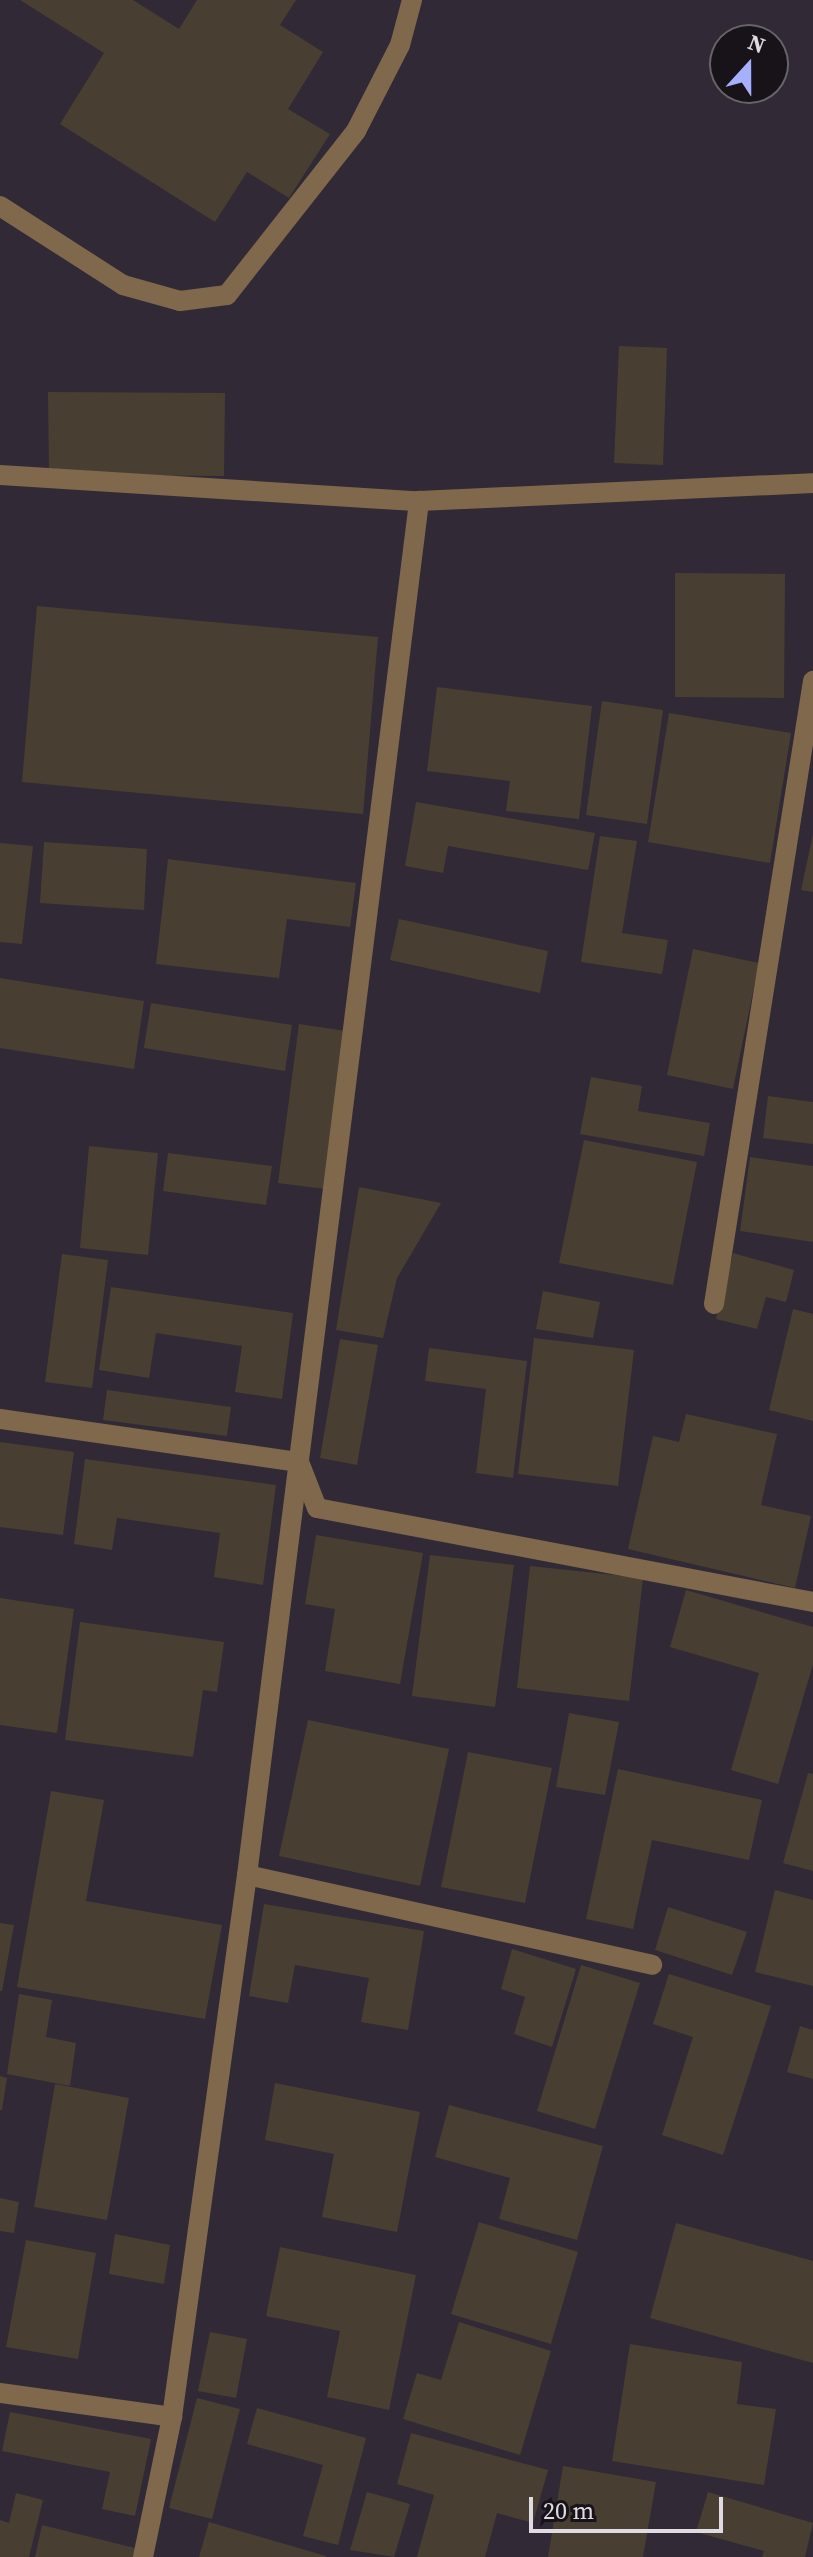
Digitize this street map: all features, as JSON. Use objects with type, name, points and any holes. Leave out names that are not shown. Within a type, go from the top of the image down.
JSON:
[{"type":"street","points":[[0,206],[123,285],[180,301],[227,295],[356,131],[400,45],[412,0]]},
{"type":"street","points":[[0,475],[419,501],[813,483]]},
{"type":"street","points":[[143,2557],[172,2417],[247,1875],[419,501]]},
{"type":"street","points":[[714,1304],[813,681]]},
{"type":"street","points":[[0,1419],[299,1462]]},
{"type":"street","points":[[299,1462],[317,1508],[813,1602]]},
{"type":"street","points":[[247,1875],[652,1965]]},
{"type":"street","points":[[0,2393],[172,2417]]},
{"type":"building","points":[[20,0],[133,0],[179,29],[197,0],[296,0],[280,25],[323,52],[288,109],[330,134],[289,198],[247,172],[215,222],[60,124],[104,53]]},
{"type":"building","points":[[619,346],[667,348],[663,465],[614,463]]},
{"type":"building","points":[[48,392],[225,393],[224,476],[49,475]]},
{"type":"building","points":[[675,573],[785,574],[784,698],[675,697]]},
{"type":"building","points":[[37,606],[378,637],[363,814],[22,782]]},
{"type":"building","points":[[437,687],[592,706],[579,819],[506,811],[510,781],[427,771]]},
{"type":"building","points":[[602,701],[663,710],[647,824],[586,815]]},
{"type":"building","points":[[669,713],[791,733],[770,863],[648,842]]},
{"type":"building","points":[[416,802],[595,833],[588,870],[448,846],[443,873],[405,866]]},
{"type":"building","points":[[813,834],[813,892],[801,890]]},
{"type":"building","points":[[600,836],[637,841],[622,933],[668,940],[662,974],[581,962]]},
{"type":"building","points":[[44,842],[147,849],[144,910],[40,903]]},
{"type":"building","points":[[0,843],[33,846],[22,944],[0,942]]},
{"type":"building","points":[[168,859],[356,883],[350,927],[287,919],[279,978],[156,964]]},
{"type":"building","points":[[399,919],[548,951],[540,993],[390,960]]},
{"type":"building","points":[[693,949],[759,963],[733,1089],[667,1075]]},
{"type":"building","points":[[0,978],[144,1001],[134,1069],[0,1048]]},
{"type":"building","points":[[151,1003],[292,1025],[285,1071],[144,1048]]},
{"type":"building","points":[[299,1024],[346,1031],[325,1189],[278,1183]]},
{"type":"building","points":[[591,1077],[642,1086],[638,1111],[710,1123],[704,1156],[580,1134]]},
{"type":"building","points":[[768,1096],[813,1102],[813,1144],[763,1138]]},
{"type":"building","points":[[584,1140],[697,1162],[673,1285],[559,1263]]},
{"type":"building","points":[[89,1146],[158,1153],[148,1255],[80,1248]]},
{"type":"building","points":[[168,1153],[272,1166],[266,1205],[163,1191]]},
{"type":"building","points":[[750,1157],[813,1166],[813,1242],[740,1231]]},
{"type":"building","points":[[359,1187],[441,1203],[397,1278],[383,1338],[336,1330]]},
{"type":"building","points":[[733,1253],[794,1270],[786,1302],[766,1297],[757,1329],[716,1319]]},
{"type":"building","points":[[62,1254],[108,1260],[92,1388],[45,1382]]},
{"type":"building","points":[[111,1287],[293,1313],[282,1399],[235,1392],[242,1346],[156,1333],[149,1378],[99,1370]]},
{"type":"building","points":[[543,1291],[600,1302],[593,1338],[536,1329]]},
{"type":"building","points":[[793,1309],[813,1314],[813,1421],[769,1410]]},
{"type":"building","points":[[534,1338],[634,1350],[618,1486],[518,1474]]},
{"type":"building","points":[[340,1339],[378,1345],[357,1465],[320,1458]]},
{"type":"building","points":[[429,1348],[527,1361],[513,1478],[476,1473],[486,1389],[425,1381]]},
{"type":"building","points":[[107,1390],[231,1407],[227,1436],[103,1420]]},
{"type":"building","points":[[686,1414],[777,1434],[761,1505],[811,1516],[795,1588],[628,1549],[653,1436],[679,1442]]},
{"type":"building","points":[[0,1442],[74,1452],[63,1535],[0,1527]]},
{"type":"building","points":[[85,1459],[276,1485],[263,1585],[214,1577],[220,1533],[117,1518],[112,1550],[74,1544]]},
{"type":"building","points":[[316,1535],[423,1553],[400,1684],[325,1671],[335,1609],[305,1604]]},
{"type":"building","points":[[430,1555],[514,1565],[495,1707],[412,1696]]},
{"type":"building","points":[[530,1566],[643,1578],[629,1701],[517,1688]]},
{"type":"building","points":[[686,1590],[813,1627],[813,1664],[778,1784],[731,1770],[759,1673],[670,1647]]},
{"type":"building","points":[[0,1598],[74,1609],[57,1733],[0,1725]]},
{"type":"building","points":[[80,1622],[224,1642],[217,1692],[203,1690],[193,1757],[65,1740]]},
{"type":"building","points":[[569,1713],[619,1722],[605,1795],[556,1787]]},
{"type":"building","points":[[308,1720],[449,1749],[420,1886],[279,1856]]},
{"type":"building","points":[[468,1752],[552,1768],[525,1903],[441,1887]]},
{"type":"building","points":[[618,1769],[762,1800],[749,1860],[652,1840],[633,1929],[586,1919]]},
{"type":"building","points":[[808,1773],[813,1774],[813,1871],[783,1863]]},
{"type":"building","points":[[51,1791],[104,1800],[86,1901],[222,1925],[205,2019],[17,1987]]},
{"type":"building","points":[[775,1890],[813,1900],[813,1986],[755,1972]]},
{"type":"building","points":[[264,1904],[424,1931],[408,2030],[361,2022],[369,1978],[295,1965],[288,2003],[249,1996]]},
{"type":"building","points":[[668,1907],[747,1932],[732,1975],[655,1950]]},
{"type":"building","points":[[0,1923],[14,1925],[2,1991],[0,1991]]},
{"type":"building","points":[[512,1949],[576,1969],[552,2047],[514,2034],[525,1997],[501,1989]]},
{"type":"building","points":[[581,1965],[640,1983],[595,2129],[537,2111]]},
{"type":"building","points":[[669,1974],[771,2006],[723,2155],[662,2135],[693,2037],[653,2024]]},
{"type":"building","points":[[19,1994],[52,2000],[46,2037],[76,2043],[70,2086],[7,2074]]},
{"type":"building","points":[[800,2026],[813,2030],[813,2079],[787,2072]]},
{"type":"building","points":[[0,2076],[7,2078],[2,2110],[0,2110]]},
{"type":"building","points":[[275,2083],[420,2112],[397,2232],[322,2217],[334,2154],[265,2140]]},
{"type":"building","points":[[55,2084],[129,2098],[107,2220],[34,2207]]},
{"type":"building","points":[[449,2105],[603,2146],[577,2240],[499,2219],[510,2178],[435,2157]]},
{"type":"building","points":[[0,2198],[19,2202],[14,2233],[0,2231]]},
{"type":"building","points":[[479,2222],[578,2252],[551,2344],[451,2314]]},
{"type":"building","points":[[676,2223],[813,2261],[813,2363],[650,2318]]},
{"type":"building","points":[[115,2234],[170,2245],[164,2284],[109,2274]]},
{"type":"building","points":[[26,2240],[96,2253],[78,2359],[6,2347]]},
{"type":"building","points":[[280,2247],[416,2275],[389,2410],[327,2397],[340,2331],[266,2316]]},
{"type":"building","points":[[459,2322],[551,2351],[520,2455],[403,2419],[417,2373],[441,2380]]},
{"type":"building","points":[[210,2332],[247,2339],[236,2398],[198,2391]]},
{"type":"building","points":[[630,2344],[742,2362],[737,2404],[776,2409],[764,2485],[612,2461]]},
{"type":"building","points":[[197,2398],[240,2409],[212,2519],[169,2508]]},
{"type":"building","points":[[257,2408],[366,2438],[338,2545],[303,2536],[323,2465],[247,2444]]},
{"type":"building","points":[[10,2412],[151,2439],[135,2516],[102,2509],[110,2472],[2,2451]]},
{"type":"building","points":[[411,2433],[548,2470],[533,2523],[497,2513],[485,2557],[417,2557],[434,2495],[397,2484]]},
{"type":"building","points":[[563,2466],[656,2482],[643,2557],[548,2557]]},
{"type":"building","points":[[367,2492],[410,2504],[394,2557],[350,2550]]},
{"type":"building","points":[[708,2492],[813,2523],[805,2557],[762,2557],[764,2551],[696,2532]]},
{"type":"building","points":[[16,2493],[43,2500],[29,2557],[0,2557],[0,2520],[9,2523]]},
{"type":"building","points":[[209,2522],[326,2556],[326,2557],[199,2557]]},
{"type":"building","points":[[42,2525],[135,2548],[133,2557],[35,2557]]}]
